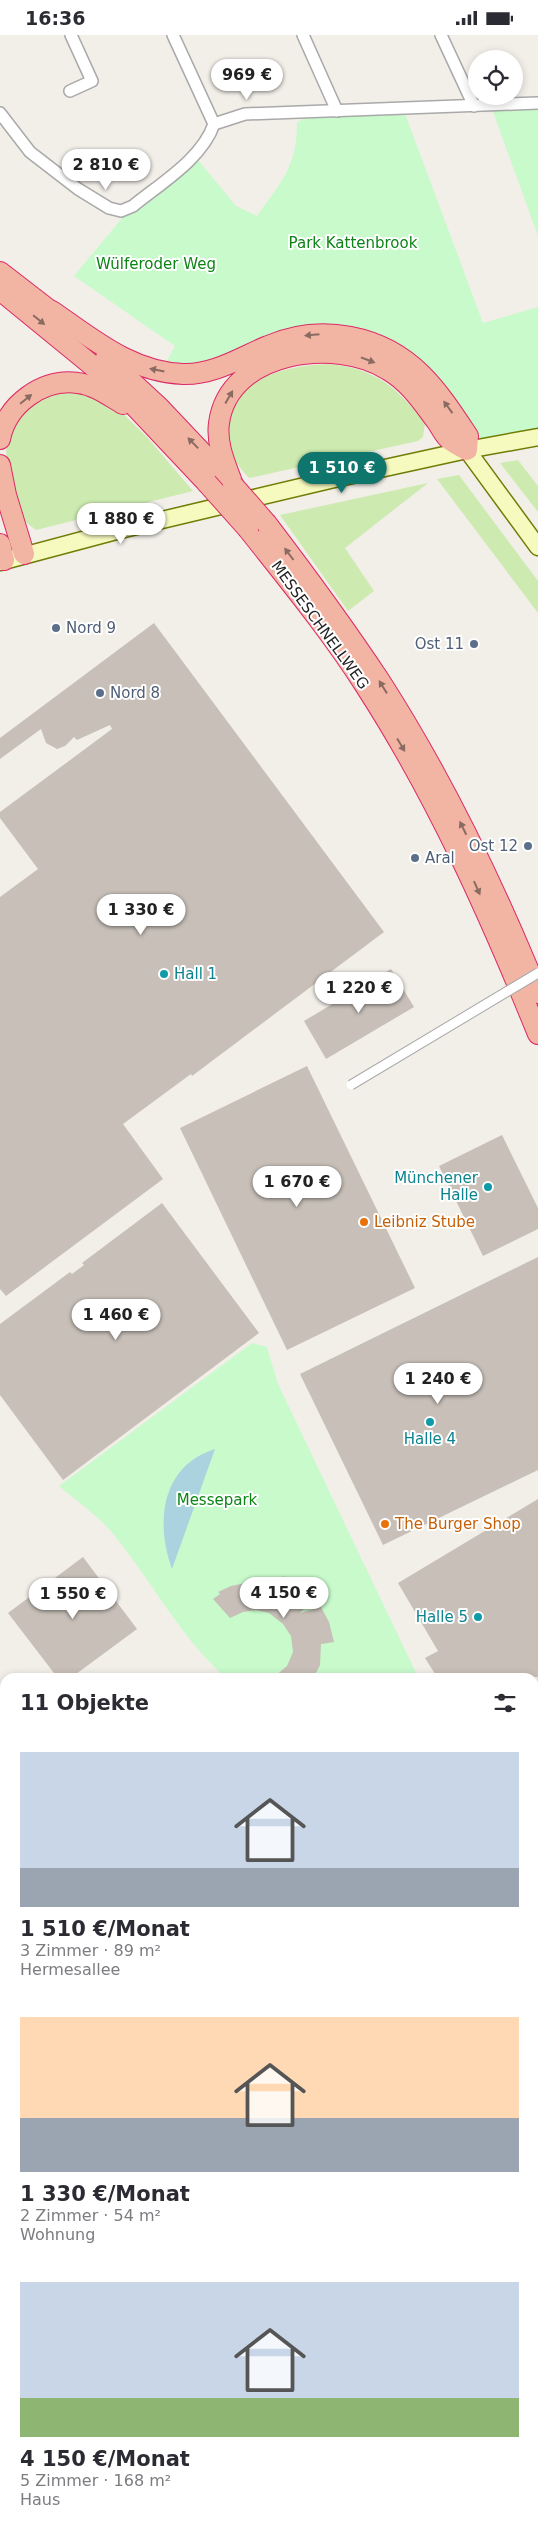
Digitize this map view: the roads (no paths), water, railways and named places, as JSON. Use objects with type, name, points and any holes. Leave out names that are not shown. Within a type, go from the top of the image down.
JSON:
[{"type":"highway","name":"MESSESCHNELLWEG","points":[[0,272],[52,311],[138,386],[224,481],[258,527],[367,688],[405,751],[472,877],[538,1034]]},
{"type":"highway","name":"MESSESCHNELLWEG","points":[[0,290],[102,374],[147,417],[224,481]]},
{"type":"highway","points":[[52,311],[133,364],[171,373],[185,374],[206,371],[293,337],[333,334],[364,340],[402,358],[423,376],[468,436],[467,450],[448,439],[412,388],[388,369],[350,354],[308,352],[280,360],[254,371],[230,395],[221,413],[218,434],[224,481]]},
{"type":"highway","points":[[0,439],[8,417],[22,401],[42,388],[65,382],[78,383],[96,389],[147,417]]},
{"type":"highway","points":[[0,465],[6,495],[24,554]]},
{"type":"highway","name":"MESSESCHNELLWEG","points":[[258,527],[336,616],[418,744],[485,871],[538,993]]},
{"type":"main road","points":[[1,555],[24,554],[467,450],[538,437]]},
{"type":"main road","points":[[467,450],[538,547]]},
{"type":"street","points":[[70,91],[92,81],[71,35]]},
{"type":"street","points":[[0,113],[30,152],[78,189],[109,208],[121,211],[133,206],[194,155],[209,137],[214,124],[173,35]]},
{"type":"street","points":[[302,35],[337,111]]},
{"type":"street","points":[[441,35],[474,106]]},
{"type":"street","points":[[214,124],[244,114],[538,103]]},
{"type":"street","points":[[351,1085],[538,973]]},
{"type":"water","points":[[215,1449],[172,1569],[164,1533],[164,1515],[167,1498],[173,1482],[183,1468],[197,1457]]},
{"type":"place","name":"Nord 9","points":[[56,628]]},
{"type":"place","name":"Ost 11","points":[[474,644]]},
{"type":"place","name":"Nord 8","points":[[100,693]]},
{"type":"place","name":"Ost 12","points":[[528,846]]},
{"type":"place","name":"Aral","points":[[415,858]]},
{"type":"place","name":"Hall 1","points":[[164,974]]},
{"type":"place","name":"Münchener Halle","points":[[488,1187]]},
{"type":"place","name":"Leibniz Stube","points":[[364,1222]]},
{"type":"place","name":"Halle 4","points":[[430,1422]]},
{"type":"place","name":"The Burger Shop","points":[[385,1524]]},
{"type":"place","name":"Halle 5","points":[[478,1617]]},
{"type":"park label","name":"Park Kattenbrook","points":[[353,243]]},
{"type":"park label","name":"Wülferoder Weg","points":[[156,264]]},
{"type":"park label","name":"Messepark","points":[[217,1500]]}]
